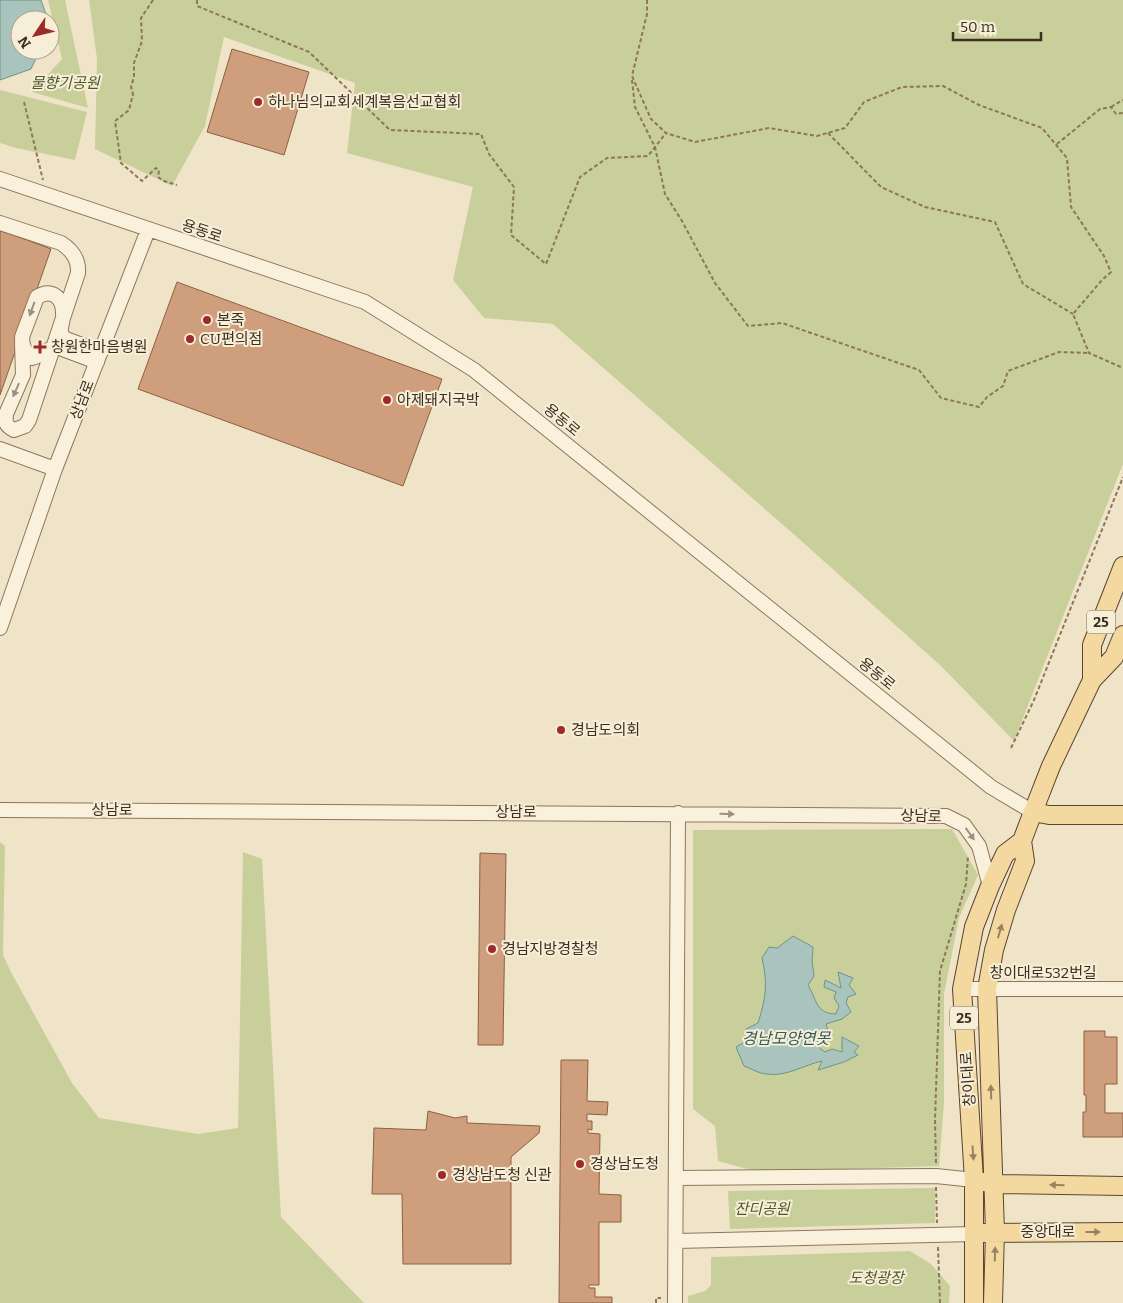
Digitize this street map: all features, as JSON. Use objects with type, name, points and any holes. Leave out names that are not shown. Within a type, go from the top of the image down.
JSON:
[{"type":"main road","name":"창이대로","points":[[1092,680],[1092,646],[1123,566]]},
{"type":"main road","name":"창이대로","points":[[993,1303],[995,1232],[987,989],[994,950],[1006,910],[1025,861],[1022,841],[1051,766],[1092,680],[1114,658],[1123,635]]},
{"type":"main road","points":[[1033,812],[1049,815],[1123,815]]},
{"type":"main road","name":"창이대로","points":[[974,1303],[974,1180],[962,989],[974,927],[990,886],[1005,854],[1022,841]]},
{"type":"main road","points":[[974,1180],[994,1184],[1123,1186]]},
{"type":"main road","name":"중앙대로","points":[[974,1234],[995,1232],[1123,1232]]},
{"type":"street","name":"용동로","points":[[0,179],[365,302],[474,370],[991,787],[1033,812]]},
{"type":"street","points":[[0,223],[61,243],[75,256],[79,265],[78,273],[63,317],[54,347],[29,420],[25,426],[14,430],[6,425],[6,414],[22,375],[22,337],[37,297],[43,293],[55,295],[60,300],[63,317],[60,329],[62,336],[99,357]]},
{"type":"street","name":"상남로","points":[[0,628],[55,469],[148,230]]},
{"type":"street","points":[[22,342],[28,355],[32,358],[54,347],[99,357]]},
{"type":"street","points":[[0,449],[55,469]]},
{"type":"street","name":"상남로","points":[[0,810],[946,816],[964,825],[979,846],[990,886]]},
{"type":"street","points":[[676,1303],[678,813]]},
{"type":"street","name":"창이대로532번길","points":[[962,989],[1123,989]]},
{"type":"street","points":[[676,1178],[936,1176],[974,1180]]},
{"type":"street","points":[[676,1241],[974,1234]]},
{"type":"path","points":[[153,0],[141,18],[142,41],[134,63],[132,87],[134,94],[129,110],[115,121],[121,163],[142,181],[156,168],[159,170],[158,177],[177,185]]},
{"type":"path","points":[[197,0],[197,6],[309,52],[390,130],[481,134],[489,154],[514,187],[511,234],[546,264],[580,177],[607,158],[648,156],[666,133]]},
{"type":"path","points":[[647,0],[646,14],[632,76],[635,106],[655,147],[666,194],[715,283],[748,326],[782,323],[919,370],[941,398],[979,407],[987,397],[1003,386],[1008,371],[1059,352],[1090,353],[1123,368]]},
{"type":"path","points":[[632,76],[651,119],[666,133],[695,142],[769,128],[817,136],[845,128],[864,102],[902,87],[943,86],[979,105],[1042,128],[1068,158],[1071,207],[1104,256],[1111,272],[1074,314]]},
{"type":"path","points":[[1056,144],[1100,109],[1111,107],[1123,100]]},
{"type":"path","points":[[24,102],[46,196]]},
{"type":"path","points":[[1111,107],[1116,114],[1123,113]]},
{"type":"path","points":[[828,133],[881,188],[925,207],[995,222],[1023,284],[1074,314],[1090,353]]},
{"type":"path","points":[[1011,748],[1034,700],[1123,476]]},
{"type":"path","points":[[940,1303],[935,1120],[940,971],[966,884],[970,834]]},
{"type":"green space","name":"물향기공원","points":[[48,0],[65,0],[88,108],[32,92],[62,59],[60,51],[60,10],[50,10]]},
{"type":"green space","points":[[89,0],[1123,0],[1123,464],[1014,741],[941,666],[553,324],[484,318],[453,280],[473,187],[347,153],[355,83],[224,37],[205,126],[172,186],[95,149],[97,59]]},
{"type":"green space","name":"물향기공원","points":[[0,90],[87,112],[75,160],[0,143]]},
{"type":"green space","points":[[952,829],[978,875],[959,918],[944,994],[944,1103],[939,1166],[758,1172],[718,1161],[715,1126],[693,1109],[693,830]]},
{"type":"green space","points":[[0,842],[5,846],[3,955],[72,1083],[99,1118],[198,1134],[238,1128],[243,852],[262,859],[281,1217],[364,1303],[0,1303]]},
{"type":"green space","name":"잔디공원","points":[[935,1188],[935,1223],[730,1229],[728,1191]]},
{"type":"green space","name":"도청광장","points":[[910,1251],[931,1264],[950,1286],[949,1303],[688,1303],[688,1296],[705,1291],[711,1285],[711,1257]]},
{"type":"water","points":[[0,0],[41,0],[44,10],[10,10],[10,60],[35,60],[31,69],[0,80]]},
{"type":"water","name":"경남모양연못","points":[[793,936],[813,947],[814,976],[808,985],[818,1005],[824,1012],[836,1014],[839,1006],[834,998],[836,992],[824,987],[825,980],[841,988],[838,972],[853,978],[849,985],[856,994],[848,997],[846,1003],[851,1012],[842,1019],[826,1024],[830,1039],[818,1039],[818,1047],[825,1052],[832,1049],[842,1052],[842,1037],[859,1046],[854,1052],[858,1055],[844,1062],[818,1070],[822,1061],[781,1074],[764,1074],[744,1066],[736,1047],[748,1040],[746,1029],[758,1023],[761,1014],[765,984],[762,958],[769,947],[777,948]]},
{"type":"building","name":"하나님의교회세계복음선교협회","points":[[232,49],[309,72],[284,155],[207,132]]},
{"type":"building","name":"창원한마음병원","points":[[0,230],[51,249],[0,395]]},
{"type":"building","points":[[177,282],[442,379],[403,486],[138,389]]},
{"type":"building","name":"경남지방경찰청","points":[[480,853],[506,854],[503,1045],[478,1045]]},
{"type":"building","points":[[1084,1031],[1105,1031],[1105,1037],[1117,1037],[1117,1084],[1105,1084],[1105,1113],[1123,1113],[1123,1137],[1083,1137],[1083,1112],[1086,1112],[1086,1095],[1084,1095]]},
{"type":"building","name":"경상남도청","points":[[561,1060],[588,1060],[587,1101],[608,1102],[607,1115],[587,1114],[587,1121],[592,1121],[592,1130],[588,1129],[588,1133],[600,1134],[599,1194],[621,1195],[621,1222],[599,1222],[599,1285],[589,1285],[589,1288],[595,1288],[595,1297],[612,1297],[612,1303],[559,1303]]},
{"type":"building","name":"경상남도청 신관","points":[[428,1111],[455,1118],[467,1116],[467,1123],[540,1126],[539,1133],[511,1157],[511,1264],[403,1264],[402,1194],[372,1194],[374,1128],[426,1130]]},
{"type":"place","name":"하나님의교회세계복음선교협회","points":[[258,102]]},
{"type":"place","name":"본죽","points":[[207,320]]},
{"type":"place","name":"CU편의점","points":[[190,339]]},
{"type":"place","name":"창원한마음병원","points":[[40,347]]},
{"type":"place","name":"아제돼지국박","points":[[387,400]]},
{"type":"place","name":"경남도의회","points":[[561,730]]},
{"type":"place","name":"경남지방경찰청","points":[[492,949]]},
{"type":"place","name":"경상남도청","points":[[580,1164]]},
{"type":"place","name":"경상남도청 신관","points":[[442,1175]]}]
